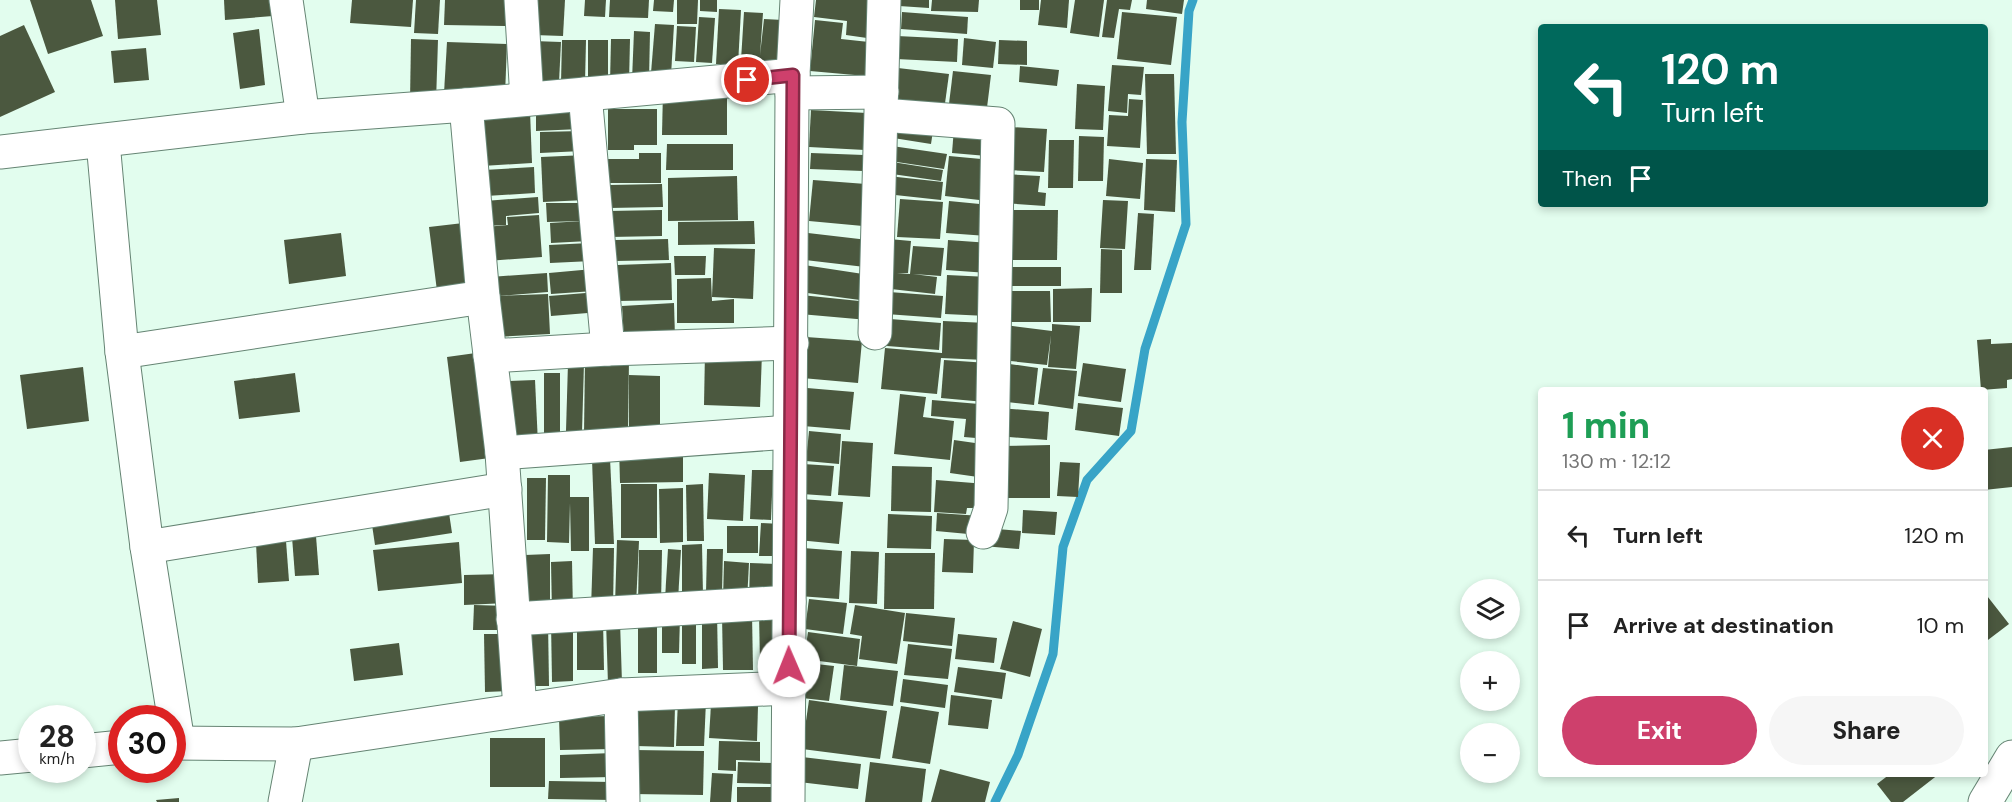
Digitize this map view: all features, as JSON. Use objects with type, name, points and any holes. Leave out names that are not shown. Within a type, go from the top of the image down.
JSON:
[{"type":"street","points":[[286,0],[303,117]]},
{"type":"street","points":[[521,0],[527,99]]},
{"type":"street","points":[[788,802],[792,84],[797,0]]},
{"type":"street","points":[[876,333],[884,0]]},
{"type":"street","points":[[0,152],[103,142],[303,117],[585,94],[792,84],[882,104],[998,124],[990,508],[983,532]]},
{"type":"street","points":[[585,94],[608,349]]},
{"type":"street","points":[[466,105],[483,297],[502,453],[520,709]]},
{"type":"street","points":[[103,142],[122,352],[170,705]]},
{"type":"street","points":[[122,352],[483,297]]},
{"type":"street","points":[[490,356],[608,349],[792,343]]},
{"type":"street","points":[[502,453],[789,432]]},
{"type":"street","points":[[147,547],[505,489]]},
{"type":"street","points":[[513,619],[789,602]]},
{"type":"street","points":[[186,743],[297,744],[621,695],[790,688]]},
{"type":"street","points":[[621,695],[623,802]]},
{"type":"street","points":[[285,802],[297,744]]},
{"type":"street","points":[[0,758],[18,756]]},
{"type":"street","points":[[1985,802],[2012,757]]},
{"type":"building","points":[[30,0],[91,0],[103,36],[48,54]]},
{"type":"building","points":[[115,0],[157,0],[161,35],[118,39]]},
{"type":"building","points":[[224,0],[271,0],[273,16],[225,20]]},
{"type":"building","points":[[352,0],[413,0],[411,27],[350,23]]},
{"type":"building","points":[[416,0],[440,0],[438,34],[414,33]]},
{"type":"building","points":[[445,0],[506,0],[505,26],[444,25]]},
{"type":"building","points":[[535,0],[565,0],[563,36],[534,35]]},
{"type":"building","points":[[585,0],[606,0],[605,17],[584,16]]},
{"type":"building","points":[[610,0],[649,0],[648,18],[609,17]]},
{"type":"building","points":[[654,0],[674,0],[673,12],[653,11]]},
{"type":"building","points":[[677,0],[698,0],[697,24],[677,24]]},
{"type":"building","points":[[700,0],[717,0],[717,12],[700,11]]},
{"type":"building","points":[[816,0],[872,0],[867,38],[846,35],[847,21],[814,17]]},
{"type":"building","points":[[900,0],[929,0],[929,8],[899,6]]},
{"type":"building","points":[[932,0],[979,0],[978,12],[931,11]]},
{"type":"building","points":[[1020,0],[1039,0],[1039,10],[1020,10]]},
{"type":"building","points":[[1041,0],[1069,0],[1067,28],[1038,25]]},
{"type":"building","points":[[1075,0],[1104,0],[1099,37],[1070,33]]},
{"type":"building","points":[[1107,0],[1132,0],[1130,10],[1119,9],[1114,38],[1102,37]]},
{"type":"building","points":[[1147,0],[1184,0],[1182,14],[1146,9]]},
{"type":"building","points":[[719,9],[741,10],[738,65],[716,64]]},
{"type":"building","points":[[744,12],[763,13],[760,55],[764,19],[783,20],[780,60],[741,60]]},
{"type":"building","points":[[902,12],[968,17],[967,34],[901,29]]},
{"type":"building","points":[[1122,12],[1177,17],[1171,65],[1117,59]]},
{"type":"building","points":[[699,17],[715,18],[712,63],[696,62]]},
{"type":"building","points":[[815,20],[843,23],[841,39],[869,42],[866,76],[810,71]]},
{"type":"building","points":[[655,24],[674,25],[671,75],[651,73]]},
{"type":"building","points":[[24,25],[55,92],[0,117],[0,36]]},
{"type":"building","points":[[677,26],[696,27],[694,62],[675,61]]},
{"type":"building","points":[[259,29],[265,85],[240,89],[233,33]]},
{"type":"building","points":[[634,31],[650,32],[649,80],[632,80]]},
{"type":"building","points":[[897,36],[958,39],[957,62],[896,59]]},
{"type":"building","points":[[964,38],[996,42],[993,68],[962,65]]},
{"type":"building","points":[[411,39],[438,40],[436,102],[410,101]]},
{"type":"building","points":[[611,39],[630,39],[629,83],[610,83]]},
{"type":"building","points":[[562,40],[586,40],[585,83],[561,83]]},
{"type":"building","points":[[588,40],[608,40],[608,82],[588,82]]},
{"type":"building","points":[[999,40],[1027,41],[1027,65],[998,64]]},
{"type":"building","points":[[533,41],[561,42],[559,82],[532,81]]},
{"type":"building","points":[[447,42],[507,44],[505,95],[444,93]]},
{"type":"building","points":[[146,48],[149,80],[114,83],[111,51]]},
{"type":"building","points":[[1112,65],[1144,67],[1141,95],[1128,94],[1127,113],[1108,111]]},
{"type":"building","points":[[1020,66],[1059,70],[1057,86],[1019,82]]},
{"type":"building","points":[[898,68],[949,74],[943,118],[892,111]]},
{"type":"building","points":[[953,71],[991,75],[986,116],[948,112]]},
{"type":"building","points":[[1145,74],[1174,74],[1176,154],[1147,154]]},
{"type":"building","points":[[1077,84],[1105,86],[1103,130],[1075,129]]},
{"type":"building","points":[[663,90],[727,90],[727,135],[662,135]]},
{"type":"building","points":[[1129,99],[1143,100],[1140,148],[1107,146],[1109,115],[1128,116]]},
{"type":"building","points":[[579,106],[580,129],[536,131],[536,107]]},
{"type":"building","points":[[608,109],[657,109],[657,145],[634,145],[634,150],[608,150]]},
{"type":"building","points":[[811,110],[867,113],[865,150],[809,147]]},
{"type":"building","points":[[530,111],[532,163],[482,166],[479,114]]},
{"type":"building","points":[[890,118],[934,124],[931,144],[887,137]]},
{"type":"building","points":[[1011,127],[1047,129],[1044,172],[1008,170]]},
{"type":"building","points":[[954,128],[989,132],[987,156],[952,153]]},
{"type":"building","points":[[582,131],[582,151],[540,153],[540,132]]},
{"type":"building","points":[[1079,136],[1104,137],[1103,181],[1078,181]]},
{"type":"building","points":[[1049,140],[1074,140],[1073,188],[1048,188]]},
{"type":"building","points":[[667,144],[733,144],[733,170],[666,170]]},
{"type":"building","points":[[892,146],[947,154],[944,169],[890,161]]},
{"type":"building","points":[[639,153],[661,153],[661,183],[608,183],[607,159],[639,159]]},
{"type":"building","points":[[811,153],[864,155],[863,171],[810,169]]},
{"type":"building","points":[[586,155],[586,200],[543,202],[541,157]]},
{"type":"building","points":[[949,156],[992,160],[988,201],[945,196]]},
{"type":"building","points":[[1109,159],[1143,163],[1140,199],[1106,196]]},
{"type":"building","points":[[1146,159],[1177,160],[1175,212],[1144,210]]},
{"type":"building","points":[[886,161],[943,170],[941,181],[885,173]]},
{"type":"building","points":[[534,167],[535,193],[486,196],[484,170]]},
{"type":"building","points":[[1004,174],[1040,176],[1038,192],[1046,193],[1045,206],[1002,203]]},
{"type":"building","points":[[737,176],[738,220],[668,221],[668,178]]},
{"type":"building","points":[[888,176],[943,182],[941,200],[886,194]]},
{"type":"building","points":[[813,180],[866,184],[863,226],[809,221]]},
{"type":"building","points":[[662,184],[663,207],[609,208],[609,185]]},
{"type":"building","points":[[538,197],[539,213],[506,216],[506,225],[486,226],[485,201]]},
{"type":"building","points":[[900,199],[943,202],[940,239],[897,237]]},
{"type":"building","points":[[1103,200],[1128,201],[1125,249],[1100,248]]},
{"type":"building","points":[[949,201],[990,205],[987,236],[946,233]]},
{"type":"building","points":[[546,203],[586,203],[589,241],[551,243],[550,223],[583,221],[547,222]]},
{"type":"building","points":[[662,210],[662,236],[610,237],[609,211]]},
{"type":"building","points":[[1006,210],[1058,210],[1057,260],[1005,260]]},
{"type":"building","points":[[1138,213],[1154,214],[1151,270],[1134,270]]},
{"type":"building","points":[[539,215],[542,257],[487,261],[485,227],[508,225],[507,217]]},
{"type":"building","points":[[754,221],[755,244],[678,245],[678,222]]},
{"type":"building","points":[[472,222],[480,286],[437,291],[429,227]]},
{"type":"building","points":[[341,233],[346,276],[289,284],[284,240]]},
{"type":"building","points":[[808,233],[868,240],[865,267],[805,260]]},
{"type":"building","points":[[668,239],[669,260],[615,261],[615,240]]},
{"type":"building","points":[[889,239],[911,241],[908,273],[897,273],[910,274],[913,246],[944,248],[941,276],[913,274],[937,277],[935,294],[882,288]]},
{"type":"building","points":[[948,240],[990,243],[988,273],[946,270]]},
{"type":"building","points":[[590,243],[592,261],[550,263],[549,245]]},
{"type":"building","points":[[714,248],[755,249],[753,299],[712,297]]},
{"type":"building","points":[[1101,249],[1122,250],[1122,293],[1100,293]]},
{"type":"building","points":[[674,256],[706,256],[705,275],[675,275]]},
{"type":"building","points":[[671,263],[672,300],[618,301],[617,265]]},
{"type":"building","points":[[804,265],[863,274],[860,300],[800,292]]},
{"type":"building","points":[[1006,267],[1061,267],[1061,286],[1005,286]]},
{"type":"building","points":[[593,269],[594,291],[551,294],[549,273]]},
{"type":"building","points":[[547,273],[548,292],[497,296],[548,294],[550,334],[494,337],[490,277]]},
{"type":"building","points":[[947,275],[989,277],[987,316],[945,314]]},
{"type":"building","points":[[711,278],[712,301],[734,299],[734,323],[677,323],[677,279]]},
{"type":"building","points":[[1092,288],[1091,322],[1053,322],[1053,289]]},
{"type":"building","points":[[1002,291],[1050,291],[1051,322],[1003,322]]},
{"type":"building","points":[[598,292],[600,312],[551,316],[549,296]]},
{"type":"building","points":[[889,292],[943,296],[941,318],[886,314]]},
{"type":"building","points":[[801,295],[869,302],[868,320],[800,314]]},
{"type":"building","points":[[674,303],[675,338],[624,340],[622,306]]},
{"type":"building","points":[[890,319],[941,323],[939,350],[887,346]]},
{"type":"building","points":[[943,321],[987,323],[985,360],[941,358],[937,394],[881,389],[885,348],[942,353]]},
{"type":"building","points":[[1052,324],[1080,326],[1076,369],[1048,367],[1051,335],[1047,365],[1001,360],[1005,325],[1052,331]]},
{"type":"building","points":[[806,337],[862,341],[858,383],[802,378]]},
{"type":"building","points":[[1991,339],[1991,344],[2012,343],[2012,379],[2007,380],[2007,388],[1988,389],[1988,387],[1981,387],[1977,340]]},
{"type":"building","points":[[483,352],[497,457],[460,462],[447,357]]},
{"type":"building","points":[[705,352],[762,353],[760,407],[704,405]]},
{"type":"building","points":[[585,359],[629,359],[628,434],[584,434]]},
{"type":"building","points":[[944,360],[988,363],[985,402],[941,398]]},
{"type":"building","points":[[568,363],[584,363],[582,432],[566,431]]},
{"type":"building","points":[[1003,363],[1038,368],[1034,405],[998,401]]},
{"type":"building","points":[[1083,363],[1126,369],[1121,402],[1078,396]]},
{"type":"building","points":[[83,367],[89,421],[27,429],[20,375]]},
{"type":"building","points":[[1043,368],[1077,371],[1073,409],[1038,404]]},
{"type":"building","points":[[295,373],[300,412],[239,419],[234,381]]},
{"type":"building","points":[[544,373],[560,373],[560,436],[544,436]]},
{"type":"building","points":[[629,375],[660,376],[660,437],[629,436]]},
{"type":"building","points":[[535,380],[538,444],[511,445],[509,381]]},
{"type":"building","points":[[807,388],[854,392],[850,430],[803,426]]},
{"type":"building","points":[[900,394],[926,397],[923,417],[954,421],[950,460],[894,454]]},
{"type":"building","points":[[932,400],[991,405],[988,439],[964,437],[966,419],[931,416]]},
{"type":"building","points":[[1078,403],[1123,408],[1119,436],[1075,430]]},
{"type":"building","points":[[999,408],[1049,412],[1047,440],[997,436]]},
{"type":"building","points":[[809,431],[841,434],[839,464],[806,461]]},
{"type":"building","points":[[954,440],[982,444],[978,477],[950,473]]},
{"type":"building","points":[[842,441],[873,443],[870,497],[838,495]]},
{"type":"building","points":[[683,445],[683,482],[620,483],[619,446]]},
{"type":"building","points":[[1050,445],[1050,498],[999,498],[999,446]]},
{"type":"building","points":[[2012,447],[2012,487],[1988,490],[1988,450]]},
{"type":"building","points":[[610,458],[614,544],[595,544],[592,459]]},
{"type":"building","points":[[1060,462],[1080,463],[1078,497],[1057,496]]},
{"type":"building","points":[[803,464],[834,466],[831,496],[802,494]]},
{"type":"building","points":[[892,466],[932,467],[931,512],[891,511]]},
{"type":"building","points":[[752,470],[773,470],[771,520],[750,519]]},
{"type":"building","points":[[709,473],[745,475],[743,521],[707,519]]},
{"type":"building","points":[[548,475],[570,475],[570,497],[589,497],[589,551],[571,551],[570,503],[569,543],[547,542]]},
{"type":"building","points":[[527,478],[546,478],[545,540],[527,540]]},
{"type":"building","points":[[936,480],[986,484],[984,508],[967,508],[966,514],[934,512]]},
{"type":"building","points":[[621,484],[657,484],[657,538],[621,538]]},
{"type":"building","points":[[703,484],[704,541],[687,541],[686,485]]},
{"type":"building","points":[[683,488],[683,542],[660,543],[659,489]]},
{"type":"building","points":[[801,499],[843,502],[839,544],[798,540]]},
{"type":"building","points":[[448,506],[452,533],[375,545],[371,518]]},
{"type":"building","points":[[1023,510],[1057,512],[1055,535],[1022,533]]},
{"type":"building","points":[[937,513],[981,516],[979,535],[936,531]]},
{"type":"building","points":[[888,514],[932,516],[931,549],[887,548]]},
{"type":"building","points":[[761,523],[781,524],[780,556],[759,556]]},
{"type":"building","points":[[727,526],[758,526],[758,553],[727,553]]},
{"type":"building","points":[[985,528],[1021,531],[1019,549],[983,546]]},
{"type":"building","points":[[316,536],[319,575],[295,576],[292,537]]},
{"type":"building","points":[[944,539],[974,540],[973,573],[942,572]]},
{"type":"building","points":[[617,540],[639,541],[636,605],[615,605]]},
{"type":"building","points":[[286,541],[289,581],[258,583],[256,543]]},
{"type":"building","points":[[459,542],[462,583],[378,591],[373,550]]},
{"type":"building","points":[[702,544],[703,596],[682,596],[682,545]]},
{"type":"building","points":[[593,548],[614,548],[613,609],[591,609]]},
{"type":"building","points":[[803,548],[842,551],[839,599],[799,596]]},
{"type":"building","points":[[668,549],[681,550],[678,600],[665,599]]},
{"type":"building","points":[[707,549],[723,549],[722,593],[706,593]]},
{"type":"building","points":[[639,550],[662,550],[661,605],[638,605]]},
{"type":"building","points":[[851,551],[879,552],[877,604],[849,603]]},
{"type":"building","points":[[885,553],[935,553],[934,609],[884,609]]},
{"type":"building","points":[[550,554],[550,614],[525,615],[525,555]]},
{"type":"building","points":[[572,561],[573,613],[552,613],[551,562]]},
{"type":"building","points":[[724,561],[749,563],[747,601],[723,600]]},
{"type":"building","points":[[750,563],[778,564],[776,601],[749,600]]},
{"type":"building","points":[[507,574],[507,603],[464,605],[464,575]]},
{"type":"building","points":[[1988,597],[2009,624],[1988,640]]},
{"type":"building","points":[[809,599],[847,603],[843,634],[805,629]]},
{"type":"building","points":[[474,605],[509,606],[508,630],[473,630]]},
{"type":"building","points":[[855,605],[905,613],[897,664],[859,659],[862,636],[850,634]]},
{"type":"building","points":[[702,612],[717,612],[718,668],[702,669]]},
{"type":"building","points":[[773,612],[774,664],[760,664],[759,613]]},
{"type":"building","points":[[906,613],[955,618],[952,646],[903,641]]},
{"type":"building","points":[[638,614],[657,614],[657,673],[638,673]]},
{"type":"building","points":[[752,614],[753,670],[723,670],[722,615]]},
{"type":"building","points":[[662,615],[680,616],[679,653],[662,653]]},
{"type":"building","points":[[682,615],[696,615],[696,664],[682,664]]},
{"type":"building","points":[[603,619],[604,670],[577,670],[577,620]]},
{"type":"building","points":[[606,621],[620,621],[622,683],[608,684]]},
{"type":"building","points":[[1013,621],[1042,629],[1030,677],[1000,669]]},
{"type":"building","points":[[523,622],[548,622],[549,686],[524,686]]},
{"type":"building","points":[[551,622],[573,622],[573,681],[552,682]]},
{"type":"building","points":[[808,632],[860,639],[857,666],[804,659]]},
{"type":"building","points":[[484,634],[509,634],[510,691],[485,692]]},
{"type":"building","points":[[958,634],[997,638],[994,663],[955,659]]},
{"type":"building","points":[[399,643],[403,675],[354,681],[350,649]]},
{"type":"building","points":[[908,644],[952,649],[948,679],[904,675]]},
{"type":"building","points":[[807,663],[834,666],[829,701],[802,698]]},
{"type":"building","points":[[844,665],[898,671],[893,706],[840,700]]},
{"type":"building","points":[[958,667],[1006,673],[1002,699],[954,692]]},
{"type":"building","points":[[903,679],[948,685],[945,708],[900,702]]},
{"type":"building","points":[[951,695],[992,700],[988,729],[948,725]]},
{"type":"building","points":[[678,700],[706,701],[704,746],[676,746]]},
{"type":"building","points":[[809,700],[887,711],[880,759],[802,749]]},
{"type":"building","points":[[637,704],[675,705],[674,747],[636,746]]},
{"type":"building","points":[[711,704],[758,706],[757,741],[709,738]]},
{"type":"building","points":[[901,706],[939,712],[930,764],[892,758]]},
{"type":"building","points":[[612,716],[613,749],[560,750],[559,717]]},
{"type":"building","points":[[490,738],[545,738],[545,787],[490,787]]},
{"type":"building","points":[[719,741],[760,742],[760,761],[736,760],[736,771],[718,770]]},
{"type":"building","points":[[634,750],[704,751],[703,795],[632,794]]},
{"type":"building","points":[[613,753],[613,777],[560,778],[560,755]]},
{"type":"building","points":[[802,757],[861,764],[858,789],[799,782]]},
{"type":"building","points":[[738,762],[774,763],[773,784],[737,783]]},
{"type":"building","points":[[870,762],[926,769],[922,802],[865,802]]},
{"type":"building","points":[[940,769],[990,782],[985,802],[931,802]]},
{"type":"building","points":[[712,773],[733,774],[731,802],[710,802]]},
{"type":"building","points":[[1886,777],[1935,777],[1903,802],[1891,802],[1877,784]]},
{"type":"building","points":[[549,781],[613,782],[613,800],[548,799]]},
{"type":"building","points":[[737,787],[775,787],[774,802],[737,802]]},
{"type":"building","points":[[179,798],[179,802],[157,802],[156,800]]},
{"type":"waterway","points":[[995,802],[1018,755],[1053,654],[1063,547],[1087,480],[1131,431],[1145,349],[1186,224],[1182,122],[1189,11],[1193,0]]},
{"type":"route","points":[[747,80],[793,75],[789,666]]}]
